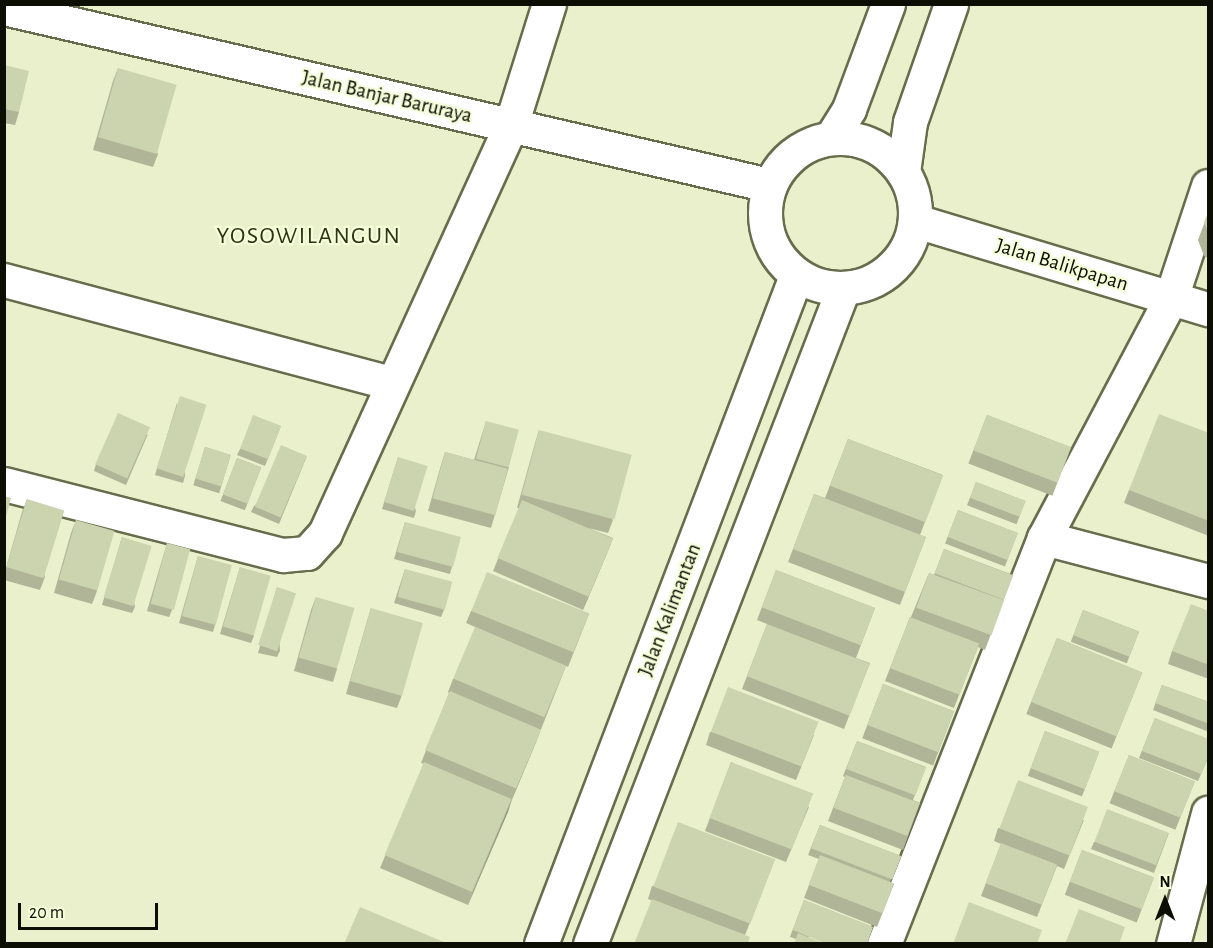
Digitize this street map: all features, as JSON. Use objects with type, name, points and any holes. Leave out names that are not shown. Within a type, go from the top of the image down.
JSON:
[{"type":"street","points":[[4,484],[284,555],[307,553],[325,533],[391,383],[512,125],[549,4]]},
{"type":"street","points":[[831,138],[849,109],[888,4]]},
{"type":"street","points":[[903,172],[910,122],[951,4]]},
{"type":"street","name":"Jalan Banjar Baruraya","points":[[4,8],[770,185]]},
{"type":"street","points":[[831,138],[859,140],[884,152],[903,172],[914,195],[916,221],[907,248],[890,270],[869,283],[843,289],[796,276],[778,258],[767,236],[770,185],[783,162],[805,146],[831,138]]},
{"type":"street","points":[[884,944],[1044,538],[1172,298],[1209,186]]},
{"type":"street","name":"Jalan Balikpapan","points":[[916,221],[1209,309]]},
{"type":"street","name":"Jalan Kalimantan","points":[[541,944],[796,276]]},
{"type":"street","points":[[4,280],[391,383]]},
{"type":"street","points":[[590,944],[843,289]]},
{"type":"street","points":[[1044,538],[1209,581]]},
{"type":"street","points":[[1173,944],[1209,813]]},
{"type":"building","points":[[4,65],[29,71],[19,112],[4,109]]},
{"type":"building","points":[[118,68],[177,85],[157,154],[98,137]]},
{"type":"building","points":[[1209,211],[1209,234],[1204,222]]},
{"type":"building","points":[[180,396],[207,405],[183,477],[157,468]]},
{"type":"building","points":[[118,413],[150,427],[127,478],[95,464]]},
{"type":"building","points":[[1159,414],[1209,433],[1209,521],[1129,490]]},
{"type":"building","points":[[253,415],[281,426],[268,459],[240,449]]},
{"type":"building","points":[[987,415],[1071,447],[1057,483],[973,450]]},
{"type":"building","points":[[486,421],[519,430],[509,467],[476,459]]},
{"type":"building","points":[[539,430],[632,455],[614,520],[522,495]]},
{"type":"building","points":[[848,439],[943,476],[925,522],[830,486]]},
{"type":"building","points":[[281,445],[307,456],[281,518],[255,507]]},
{"type":"building","points":[[205,447],[231,455],[221,486],[195,479]]},
{"type":"building","points":[[445,452],[508,469],[495,515],[433,498]]},
{"type":"building","points":[[398,457],[428,466],[414,511],[384,502]]},
{"type":"building","points":[[237,458],[261,467],[247,504],[223,494]]},
{"type":"building","points":[[976,482],[1025,501],[1019,517],[970,498]]},
{"type":"building","points":[[814,494],[926,537],[905,592],[793,549]]},
{"type":"building","points":[[4,496],[11,498],[4,524]]},
{"type":"building","points":[[27,499],[64,510],[44,578],[6,567]]},
{"type":"building","points":[[522,500],[613,539],[589,597],[497,558]]},
{"type":"building","points":[[958,510],[1018,533],[1007,560],[948,537]]},
{"type":"building","points":[[76,520],[114,531],[97,591],[59,580]]},
{"type":"building","points":[[405,522],[461,537],[453,567],[397,552]]},
{"type":"building","points":[[122,537],[152,546],[133,606],[104,597]]},
{"type":"building","points":[[167,543],[190,549],[174,610],[151,604]]},
{"type":"building","points":[[944,549],[1013,576],[1004,600],[935,573]]},
{"type":"building","points":[[198,556],[232,565],[216,625],[182,616]]},
{"type":"building","points":[[240,567],[271,576],[254,635],[223,627]]},
{"type":"building","points":[[405,569],[452,582],[445,610],[397,597]]},
{"type":"building","points":[[776,570],[875,608],[861,645],[762,607]]},
{"type":"building","points":[[487,572],[589,613],[573,652],[471,611]]},
{"type":"building","points":[[929,573],[1004,600],[992,635],[916,608]]},
{"type":"building","points":[[277,587],[296,593],[277,651],[258,645]]},
{"type":"building","points":[[316,597],[354,608],[337,669],[299,658]]},
{"type":"building","points":[[1191,604],[1209,611],[1209,665],[1172,651]]},
{"type":"building","points":[[371,608],[423,623],[402,696],[350,681]]},
{"type":"building","points":[[1083,610],[1139,632],[1129,657],[1073,635]]},
{"type":"building","points":[[910,617],[979,644],[959,695],[890,668]]},
{"type":"building","points":[[767,624],[870,663],[850,716],[747,676]]},
{"type":"building","points":[[475,627],[566,666],[544,717],[453,679]]},
{"type":"building","points":[[1057,638],[1142,672],[1116,736],[1031,702]]},
{"type":"building","points":[[883,684],[954,711],[938,752],[867,725]]},
{"type":"building","points":[[1162,685],[1209,702],[1209,724],[1155,703]]},
{"type":"building","points":[[728,687],[819,722],[801,767],[711,732]]},
{"type":"building","points":[[450,691],[541,730],[516,789],[425,750]]},
{"type":"building","points":[[1155,718],[1209,739],[1209,755],[1201,774],[1142,751]]},
{"type":"building","points":[[1045,731],[1099,752],[1085,789],[1031,768]]},
{"type":"building","points":[[857,741],[926,768],[915,796],[846,769]]},
{"type":"building","points":[[1129,755],[1195,782],[1180,818],[1114,791]]},
{"type":"building","points":[[424,762],[511,799],[472,892],[385,855]]},
{"type":"building","points":[[731,762],[813,794],[792,850],[709,818]]},
{"type":"building","points":[[846,775],[920,803],[907,836],[833,808]]},
{"type":"building","points":[[1018,780],[1088,807],[1069,855],[999,829]]},
{"type":"building","points":[[1107,809],[1169,833],[1156,865],[1094,842]]},
{"type":"building","points":[[678,822],[775,859],[750,924],[653,886]]},
{"type":"building","points":[[820,825],[901,856],[892,880],[811,848]]},
{"type":"building","points":[[1001,843],[1057,865],[1042,905],[986,883]]},
{"type":"building","points":[[1082,850],[1154,878],[1142,909],[1070,882]]},
{"type":"building","points":[[820,855],[894,883],[882,913],[809,885]]},
{"type":"building","points":[[652,899],[750,937],[748,944],[634,944]]},
{"type":"building","points":[[804,900],[873,927],[867,944],[826,944],[793,930]]},
{"type":"building","points":[[969,902],[1042,930],[1037,944],[953,944]]},
{"type":"building","points":[[360,907],[444,942],[443,944],[344,944]]},
{"type":"building","points":[[1079,909],[1125,927],[1119,944],[1065,944]]},
{"type":"building","points":[[798,933],[825,944],[794,944]]},
{"type":"district","name":"YOSOWILANGUN","points":[[309,237]]}]
